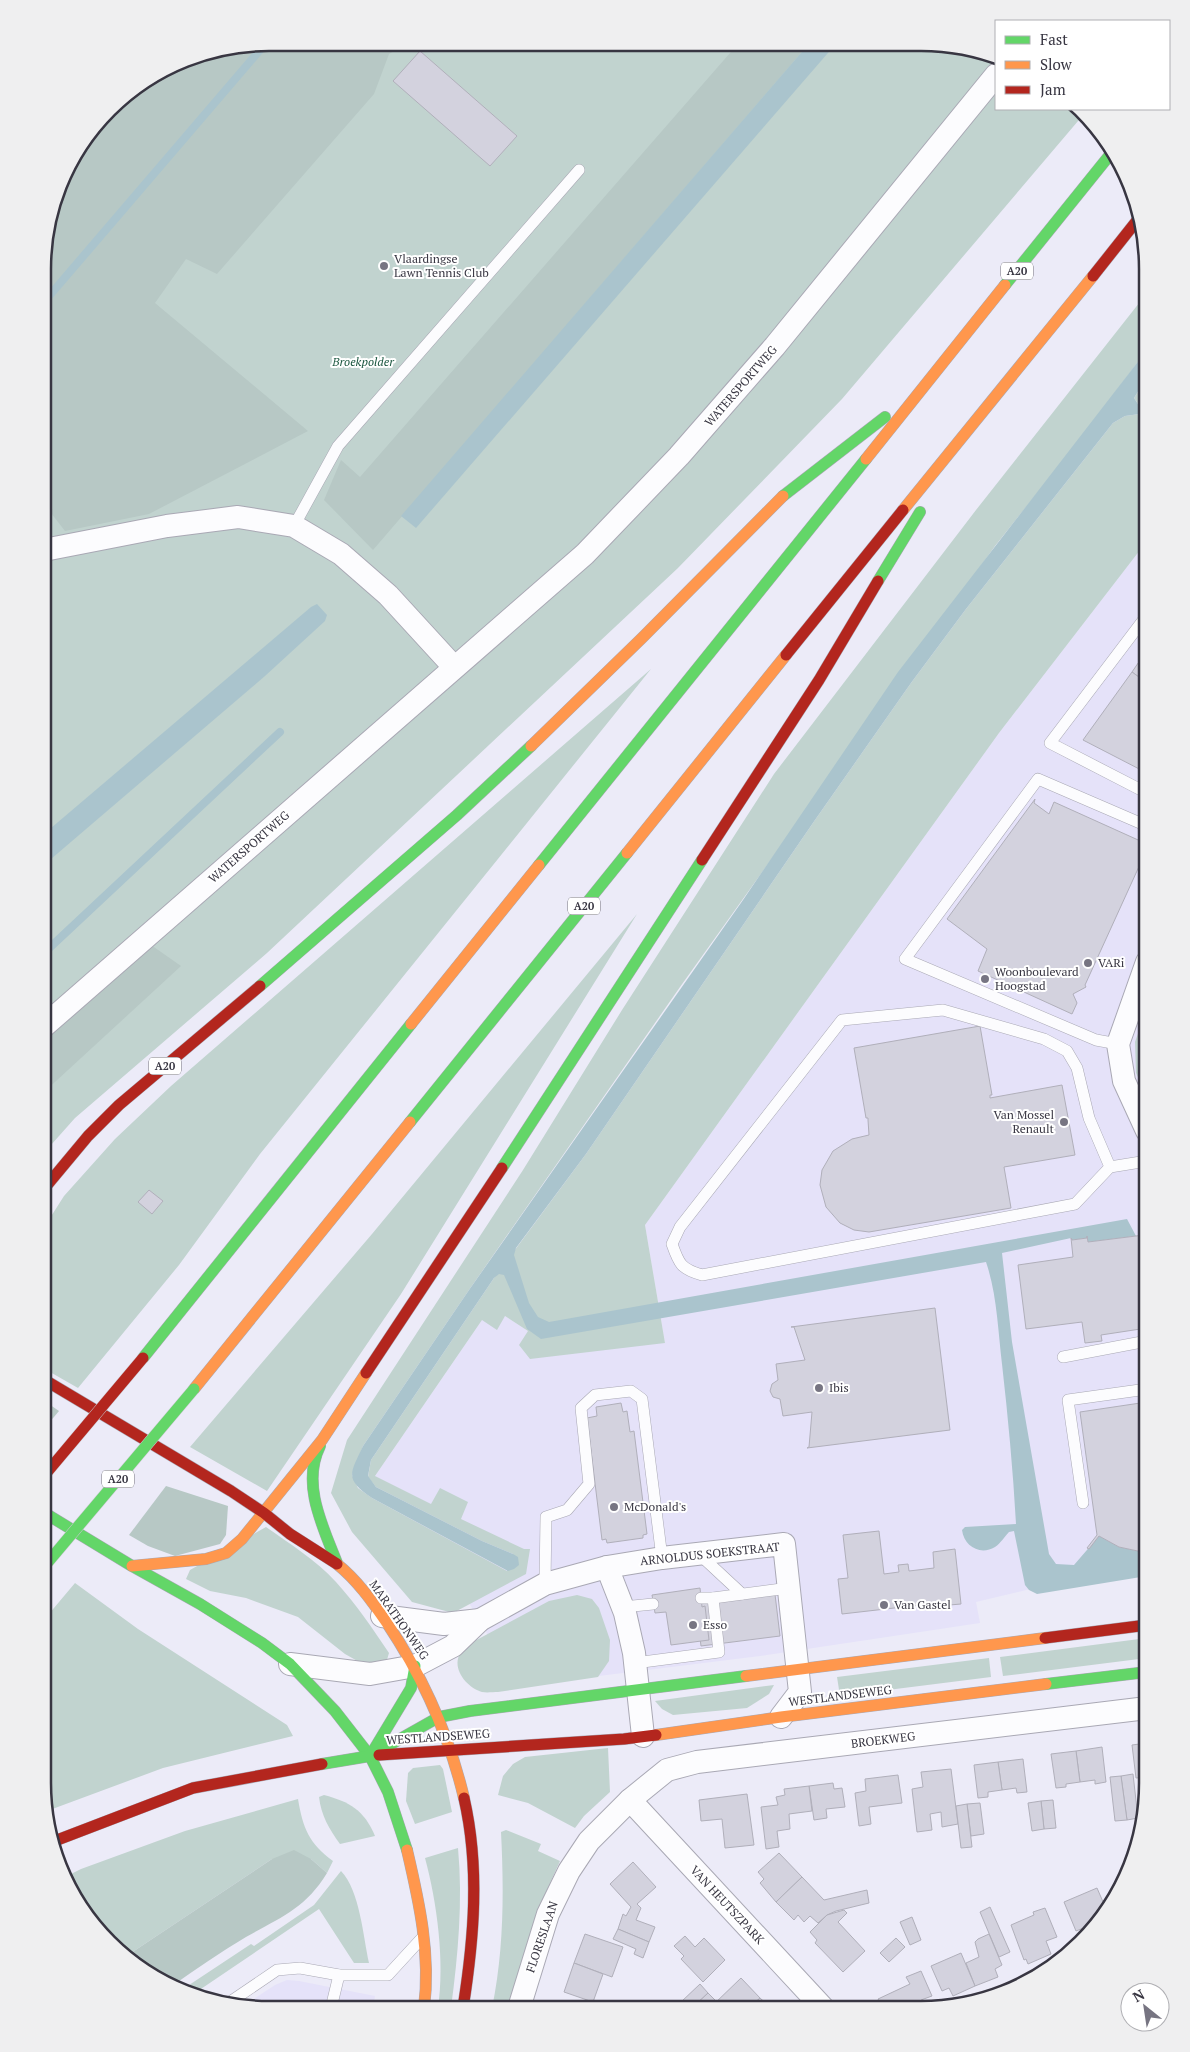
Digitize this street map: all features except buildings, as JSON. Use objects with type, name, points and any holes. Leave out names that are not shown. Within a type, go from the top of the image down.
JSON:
[{"type":"main road","name":"A20","points":[[51,1467],[143,1358],[1109,158]]},
{"type":"main road","name":"A20","points":[[51,1559],[194,1389],[1134,224]]},
{"type":"main road","name":"A20","points":[[51,1180],[88,1136],[119,1105],[329,928],[457,815],[621,659],[778,500],[920,391]]},
{"type":"main road","name":"A20","points":[[264,1512],[322,1440],[571,1063],[814,688],[974,423]]},
{"type":"main road","name":"MARATHONWEG","points":[[51,1384],[218,1483],[264,1512],[291,1534],[337,1563],[357,1584],[382,1616],[415,1666],[439,1718],[451,1749],[469,1816],[473,1852],[474,1907],[464,2001]]},
{"type":"main road","points":[[322,1440],[312,1466],[314,1491],[337,1563]]},
{"type":"main road","points":[[132,1566],[206,1559],[226,1553],[242,1539],[264,1512]]},
{"type":"main road","points":[[51,1517],[229,1622],[290,1664],[335,1711],[370,1756],[388,1792],[404,1836],[414,1879],[424,1935],[425,2001]]},
{"type":"main road","name":"WESTLANDSEWEG","points":[[370,1756],[439,1718],[470,1711],[1139,1626]]},
{"type":"main road","points":[[59,1839],[194,1788],[289,1768],[370,1756],[411,1688],[415,1666]]},
{"type":"main road","name":"WESTLANDSEWEG","points":[[370,1756],[451,1749],[598,1741],[1139,1673]]},
{"type":"street","name":"WATERSPORTWEG","points":[[51,1020],[584,554],[679,456],[775,346],[995,76]]},
{"type":"street","points":[[51,549],[168,526],[238,517],[294,526],[341,554],[378,587],[454,667]]},
{"type":"street","points":[[1139,985],[1118,1044],[1124,1081],[1139,1113]]},
{"type":"street","name":"ARNOLDUS SOEKSTRAAT","points":[[290,1664],[370,1674],[415,1666],[453,1646],[480,1620],[545,1584],[607,1567],[662,1558],[784,1544],[800,1692],[781,1717]]},
{"type":"street","points":[[607,1567],[622,1607],[635,1662],[643,1736]]},
{"type":"street","points":[[382,1616],[444,1624],[480,1620]]},
{"type":"street","name":"BROEKWEG","points":[[630,1800],[667,1770],[698,1762],[1139,1709]]},
{"type":"street","name":"FLORESLAAN","points":[[520,2001],[548,1914],[569,1870],[589,1842],[630,1800]]},
{"type":"street","name":"VAN HEUTSZPARK","points":[[630,1800],[817,2001]]},
{"type":"lane","points":[[294,526],[338,446],[579,170]]},
{"type":"lane","points":[[1139,626],[1050,743],[1139,789]]},
{"type":"lane","points":[[1118,1044],[1096,1040],[905,959],[1038,779],[1139,823]]},
{"type":"lane","points":[[1110,1167],[1090,1118],[1077,1068],[1067,1050],[1044,1039],[943,1010],[842,1020],[680,1227],[672,1244],[679,1263],[688,1271],[702,1275],[1075,1204],[1110,1167],[1139,1162]]},
{"type":"lane","points":[[1063,1357],[1139,1343]]},
{"type":"lane","points":[[1083,1503],[1068,1400],[1139,1390]]},
{"type":"lane","points":[[545,1584],[546,1518],[566,1510],[589,1484],[581,1408],[595,1395],[631,1391],[642,1399],[662,1558]]},
{"type":"lane","points":[[698,1554],[742,1594]]},
{"type":"lane","points":[[635,1662],[719,1652],[707,1598],[789,1588]]},
{"type":"lane","points":[[622,1607],[654,1604]]},
{"type":"lane","points":[[235,1998],[277,1970],[300,1968],[339,1975],[388,1975],[424,1935]]},
{"type":"lane","points":[[333,2001],[339,1975]]},
{"type":"shaded area","points":[[269,51],[394,51],[389,54],[374,94],[217,274],[186,259],[155,303],[308,431],[149,514],[65,531],[51,513],[51,269],[53,240],[55,226],[68,186],[80,160],[96,136],[125,105],[160,80],[199,63],[226,55]]},
{"type":"shaded area","points":[[732,51],[803,51],[373,550],[324,500],[341,460],[360,477]]},
{"type":"shaded area","points":[[1139,551],[1139,1575],[1043,1586],[976,1602],[980,1623],[760,1656],[518,1686],[466,1598],[375,1476],[482,1320],[505,1316],[528,1331],[665,1343],[645,1225],[999,733]]},
{"type":"shaded area","points":[[151,945],[181,966],[51,1086],[51,1032]]},
{"type":"shaded area","points":[[51,1406],[59,1411],[51,1420]]},
{"type":"shaded area","points":[[166,1486],[228,1506],[226,1535],[220,1544],[175,1556],[148,1546],[129,1535]]},
{"type":"shaded area","points":[[294,1850],[311,1859],[327,1873],[319,1885],[301,1904],[179,1981],[160,1972],[132,1953],[272,1859]]},
{"type":"shaded area","points":[[287,1980],[299,1981],[375,1996],[374,2001],[252,2000],[275,1985]]},
{"type":"green space","name":"Broekpolder","points":[[269,51],[921,51],[964,55],[995,65],[995,110],[1070,110],[1079,119],[842,399],[678,568],[267,953],[75,1118],[51,1145],[51,269],[53,240],[63,199],[80,160],[105,125],[125,105],[160,80],[199,63],[226,55]]},
{"type":"green space","points":[[1139,303],[1139,361],[1077,443],[995,546],[680,987],[469,1290],[363,1446],[352,1475],[358,1488],[372,1498],[507,1571],[513,1554],[482,1541],[376,1487],[368,1477],[371,1460],[494,1278],[586,1154],[911,683],[966,609],[1113,423],[1125,416],[1139,414],[1139,551],[999,733],[645,1225],[665,1343],[530,1359],[519,1345],[528,1331],[505,1316],[497,1330],[482,1320],[375,1476],[431,1504],[440,1488],[468,1502],[461,1519],[524,1549],[530,1549],[526,1574],[453,1613],[412,1602],[352,1532],[331,1493],[347,1440],[523,1170],[622,1010],[774,774],[976,510]]},
{"type":"green space","points":[[1139,390],[1139,404],[1134,398]]},
{"type":"green space","points":[[651,669],[260,1154],[179,1265],[78,1388],[51,1373],[51,1216],[64,1196],[115,1139],[171,1086]]},
{"type":"green space","points":[[637,914],[401,1294],[267,1491],[190,1447],[372,1234]]},
{"type":"green space","points":[[1139,1031],[1139,1079],[1136,1073],[1135,1042]]},
{"type":"green space","points":[[266,1527],[311,1559],[336,1582],[389,1653],[386,1663],[361,1663],[345,1654],[298,1617],[246,1598],[210,1591],[186,1579],[190,1570]]},
{"type":"green space","points":[[75,1583],[138,1629],[287,1725],[293,1736],[163,1768],[53,1809],[51,1783],[51,1612]]},
{"type":"green space","points":[[577,1595],[592,1599],[599,1608],[610,1640],[609,1661],[598,1677],[498,1692],[482,1692],[466,1682],[459,1671],[458,1658],[469,1644],[549,1601]]},
{"type":"green space","points":[[1139,1639],[1139,1659],[1003,1676],[1000,1657]]},
{"type":"green space","points":[[989,1658],[991,1677],[840,1696],[837,1677]]},
{"type":"green space","points":[[774,1685],[769,1694],[747,1708],[673,1715],[662,1709],[655,1701]]},
{"type":"green space","points":[[608,1748],[610,1792],[584,1816],[575,1828],[528,1803],[498,1795],[503,1776],[513,1764],[525,1757]]},
{"type":"green space","points":[[440,1765],[443,1769],[452,1812],[415,1824],[406,1801],[408,1773],[413,1768]]},
{"type":"green space","points":[[324,1795],[355,1808],[371,1827],[375,1836],[340,1844],[329,1827],[322,1810],[319,1797]]},
{"type":"green space","points":[[298,1799],[302,1819],[308,1834],[318,1848],[333,1861],[327,1873],[311,1859],[272,1859],[132,1953],[96,1916],[80,1892],[72,1874],[185,1831]]},
{"type":"green space","points":[[506,1830],[541,1844],[538,1851],[560,1861],[542,1901],[509,2001],[493,2001],[501,1943],[503,1876],[501,1832]]},
{"type":"green space","points":[[458,1848],[460,1908],[452,2001],[439,2001],[441,1971],[439,1932],[425,1858]]},
{"type":"green space","points":[[341,1871],[353,1890],[357,1902],[369,1963],[354,1963],[319,1909],[200,1989],[189,1985],[251,1944],[254,1946],[314,1905]]},
{"type":"water","points":[[803,51],[830,51],[416,528],[401,516]]},
{"type":"water","points":[[1139,360],[1139,390],[1134,398],[1139,404],[1139,414],[1125,416],[1113,423],[966,609],[911,683],[586,1154],[516,1248],[514,1255],[529,1303],[538,1317],[549,1322],[1127,1219],[1136,1236],[1088,1242],[1087,1236],[1087,1238],[1072,1240],[1071,1238],[1002,1253],[1012,1342],[1049,1554],[1056,1564],[1074,1565],[1099,1536],[1119,1547],[1139,1551],[1139,1577],[1037,1594],[1029,1590],[1025,1585],[1014,1531],[1009,1532],[995,1547],[989,1550],[974,1548],[969,1545],[963,1536],[962,1530],[965,1527],[1016,1524],[997,1313],[993,1287],[986,1262],[541,1339],[527,1329],[504,1275],[499,1274],[494,1278],[371,1460],[368,1476],[376,1487],[482,1541],[518,1557],[519,1565],[508,1571],[372,1498],[353,1481],[352,1475],[355,1463],[363,1446],[469,1290],[743,900],[898,672]]},
{"type":"water","points":[[317,604],[327,615],[325,621],[265,676],[51,859],[51,828],[311,607]]},
{"type":"waterway","points":[[51,294],[258,52]]},
{"type":"waterway","points":[[51,946],[280,732]]},
{"type":"traffic: fast","points":[[1005,285],[1108,157]]},
{"type":"traffic: fast","points":[[783,496],[885,417]]},
{"type":"traffic: fast","points":[[539,865],[866,459]]},
{"type":"traffic: fast","points":[[878,581],[920,512]]},
{"type":"traffic: fast","points":[[260,986],[457,815],[531,746]]},
{"type":"traffic: fast","points":[[410,1122],[627,853]]},
{"type":"traffic: fast","points":[[502,1168],[702,860]]},
{"type":"traffic: fast","points":[[143,1358],[411,1024]]},
{"type":"traffic: fast","points":[[51,1559],[194,1389]]},
{"type":"traffic: fast","points":[[320,1446],[315,1460],[313,1490],[320,1520],[337,1563]]},
{"type":"traffic: fast","points":[[51,1517],[132,1566],[200,1604],[262,1643],[290,1664],[335,1711],[370,1756],[388,1792],[407,1850]]},
{"type":"traffic: fast","points":[[322,1764],[370,1756],[411,1688],[415,1666]]},
{"type":"traffic: fast","points":[[1046,1684],[1139,1673]]},
{"type":"traffic: fast","points":[[370,1756],[439,1717],[470,1711],[746,1676]]},
{"type":"traffic: slow","points":[[903,510],[1093,276]]},
{"type":"traffic: slow","points":[[866,459],[1005,285]]},
{"type":"traffic: slow","points":[[531,746],[642,638],[783,496]]},
{"type":"traffic: slow","points":[[627,853],[786,655]]},
{"type":"traffic: slow","points":[[411,1024],[539,865]]},
{"type":"traffic: slow","points":[[194,1389],[410,1122]]},
{"type":"traffic: slow","points":[[132,1566],[206,1559],[226,1553],[242,1539],[322,1440],[366,1373]]},
{"type":"traffic: slow","points":[[337,1564],[358,1584],[370,1599],[412,1664],[443,1729],[464,1798]]},
{"type":"traffic: slow","points":[[746,1676],[1045,1638]]},
{"type":"traffic: slow","points":[[656,1735],[781,1717],[1046,1684]]},
{"type":"traffic: slow","points":[[407,1850],[423,1928],[426,1968],[425,2001]]},
{"type":"traffic: jam","points":[[1093,276],[1134,224]]},
{"type":"traffic: jam","points":[[786,655],[903,510]]},
{"type":"traffic: jam","points":[[702,860],[819,680],[878,581]]},
{"type":"traffic: jam","points":[[51,1180],[88,1136],[119,1105],[260,986]]},
{"type":"traffic: jam","points":[[366,1373],[502,1168]]},
{"type":"traffic: jam","points":[[51,1467],[143,1358]]},
{"type":"traffic: jam","points":[[51,1384],[231,1491],[264,1513],[290,1534],[337,1564]]},
{"type":"traffic: jam","points":[[1045,1638],[1139,1626]]},
{"type":"traffic: jam","points":[[379,1755],[624,1739],[656,1735]]},
{"type":"traffic: jam","points":[[59,1839],[193,1788],[322,1764]]},
{"type":"traffic: jam","points":[[464,1798],[472,1850],[474,1903],[464,2001]]},
{"type":"place","name":"Vlaardingse Lawn Tennis Club","points":[[384,266]]},
{"type":"place","name":"VARi","points":[[1088,963]]},
{"type":"place","name":"Woonboulevard Hoogstad","points":[[985,979]]},
{"type":"place","name":"Van Mossel Renault","points":[[1064,1122]]},
{"type":"place","name":"Ibis","points":[[819,1388]]},
{"type":"place","name":"McDonald's","points":[[614,1507]]},
{"type":"place","name":"Van Gastel","points":[[884,1605]]},
{"type":"place","name":"Esso","points":[[693,1625]]}]
